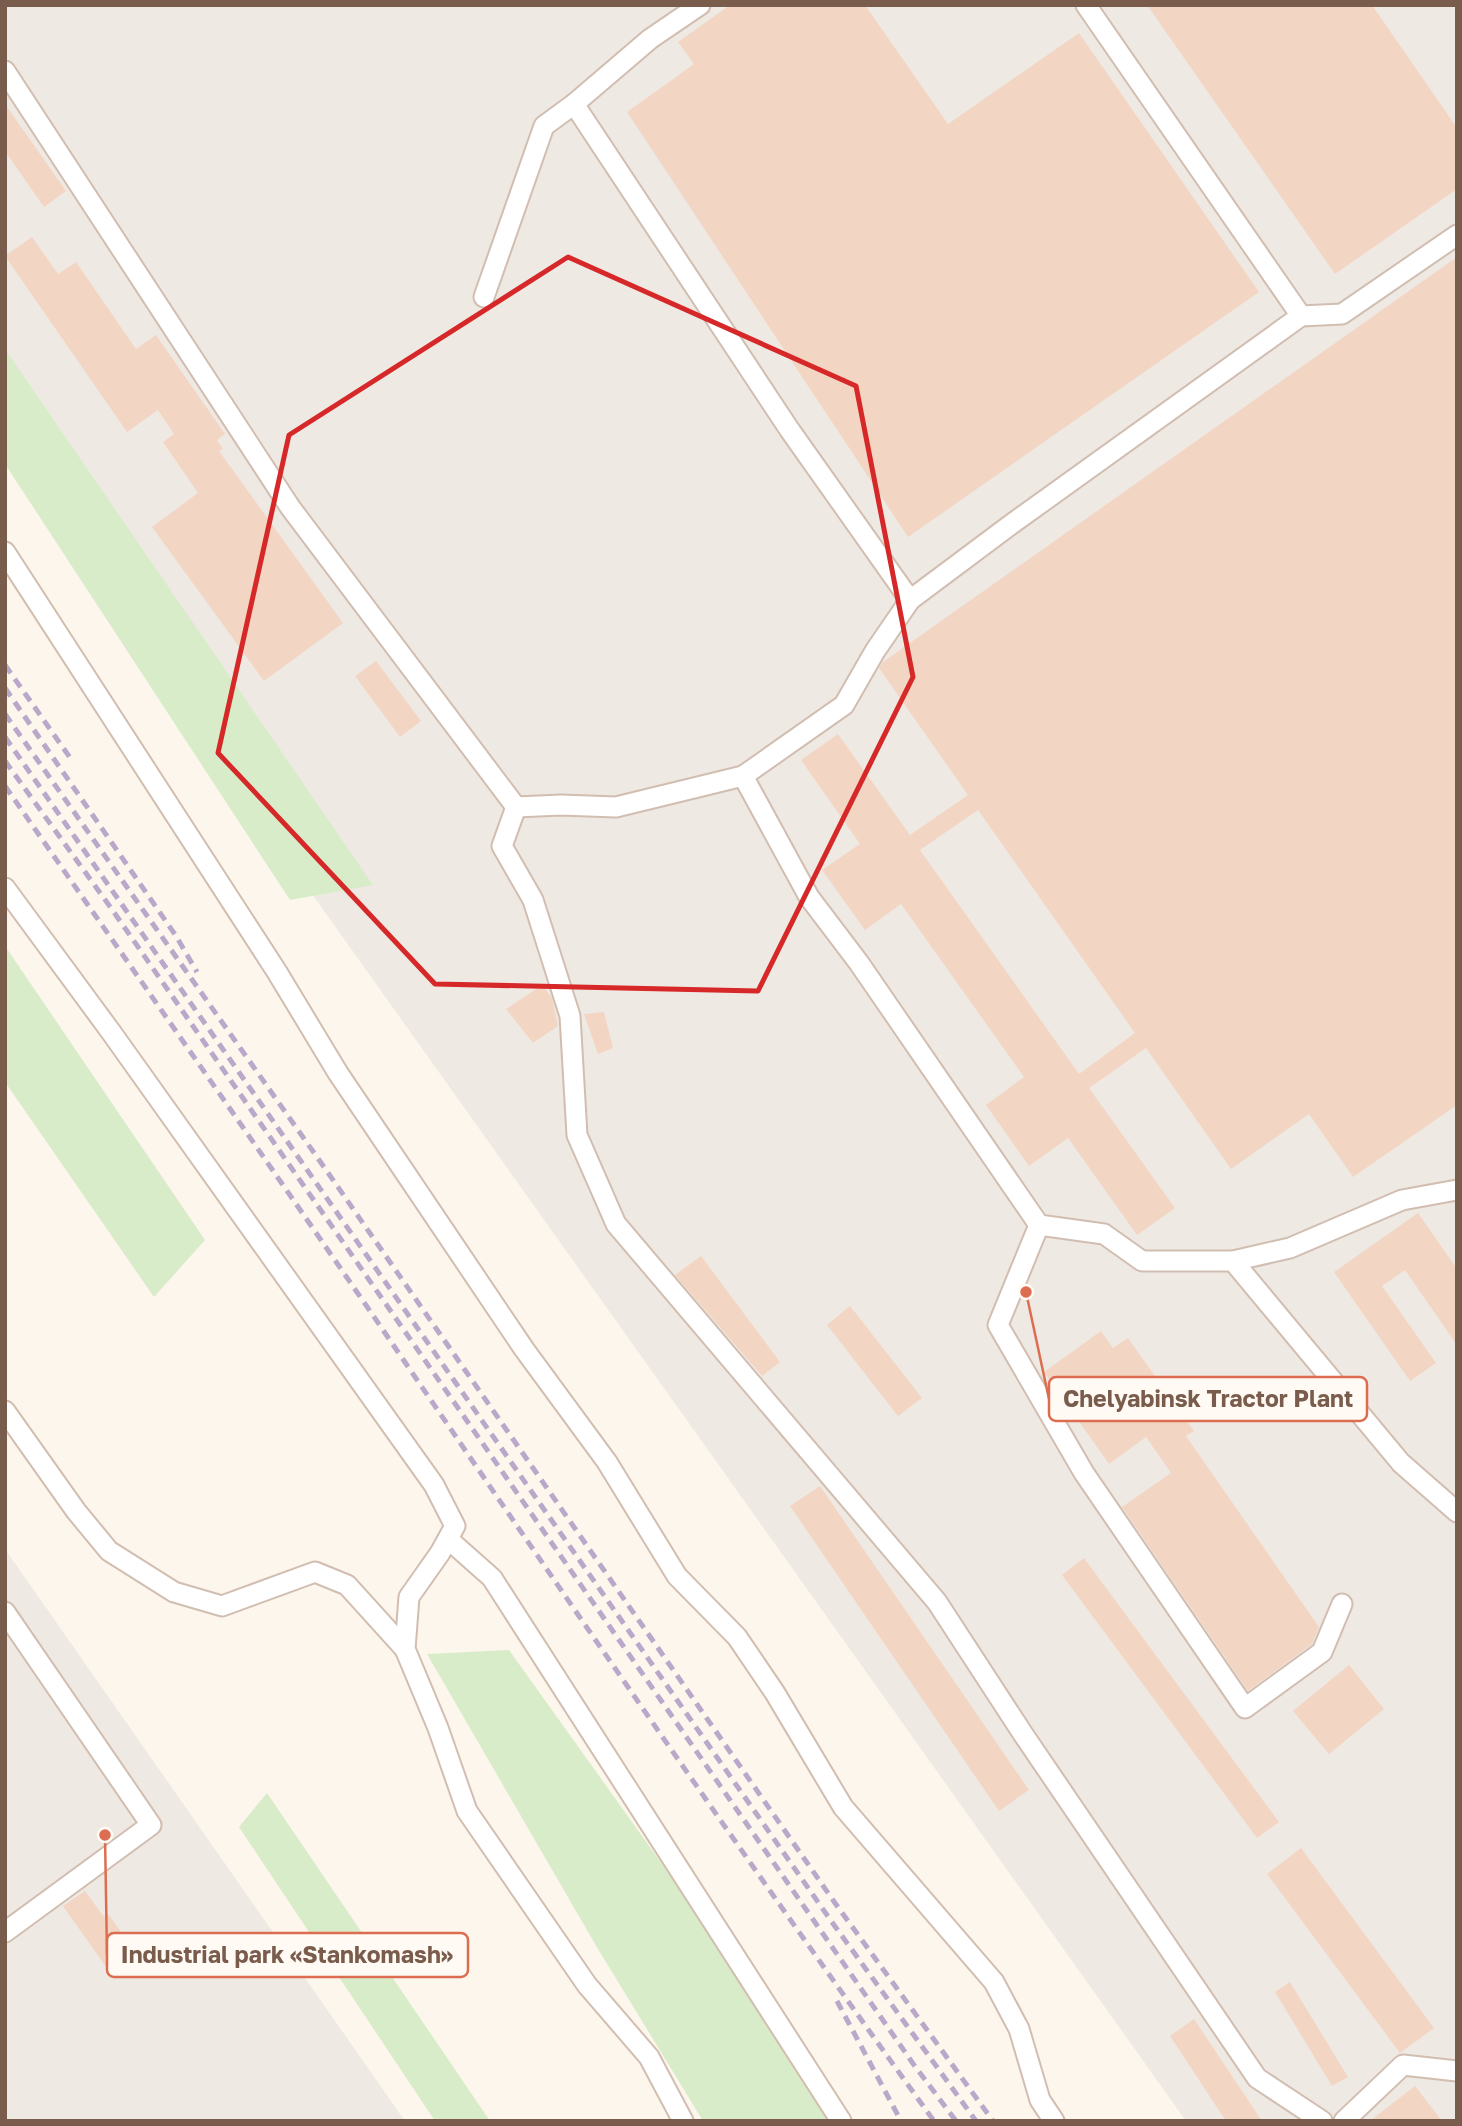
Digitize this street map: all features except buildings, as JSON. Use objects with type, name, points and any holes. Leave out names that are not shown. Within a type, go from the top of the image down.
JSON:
[{"type":"lane","points":[[484,297],[544,126],[650,39],[700,5]]},
{"type":"lane","points":[[1086,5],[1301,316]]},
{"type":"lane","points":[[5,71],[290,507],[516,807]]},
{"type":"lane","points":[[574,104],[789,429],[910,600]]},
{"type":"lane","points":[[516,807],[561,804],[616,807],[743,775],[844,705],[910,600],[1301,316],[1342,314],[1457,235]]},
{"type":"lane","points":[[5,552],[277,972],[338,1073],[516,1337],[607,1462],[677,1576],[737,1637],[775,1693],[843,1807],[994,1982],[1019,2029],[1040,2100],[1054,2121]]},
{"type":"lane","points":[[743,775],[809,897],[859,963],[1039,1226],[1104,1234],[1142,1261],[1233,1261],[1290,1248],[1402,1200],[1457,1190]]},
{"type":"lane","points":[[516,807],[502,846],[533,900],[570,1016],[577,1135],[616,1224],[937,1602],[1257,2078],[1322,2121]]},
{"type":"lane","points":[[5,888],[434,1485],[455,1526],[409,1597],[405,1649]]},
{"type":"lane","points":[[1039,1226],[998,1325],[1084,1473],[1245,1708],[1322,1651],[1342,1604]]},
{"type":"lane","points":[[1233,1261],[1401,1463],[1457,1512]]},
{"type":"lane","points":[[5,1411],[76,1511],[109,1551],[174,1592],[222,1606],[315,1572],[347,1585],[405,1649],[438,1728],[467,1811],[587,1985],[649,2057],[683,2121]]},
{"type":"lane","points":[[448,1539],[492,1578],[841,2121]]},
{"type":"lane","points":[[5,1612],[151,1825],[5,1933]]},
{"type":"lane","points":[[1344,2121],[1403,2065],[1457,2071]]},
{"type":"highlighted area","points":[[568,257],[856,386],[913,677],[758,991],[435,984],[218,753],[289,435]]},
{"type":"shaded area","points":[[5,5],[1457,5],[1457,2121],[1186,2121],[5,463]]},
{"type":"shaded area","points":[[5,1549],[405,2121],[5,2121]]},
{"type":"green space","points":[[5,349],[373,885],[290,900],[5,464]]},
{"type":"green space","points":[[5,946],[205,1240],[154,1297],[5,1082]]},
{"type":"green space","points":[[509,1650],[846,2121],[703,2121],[598,1949],[427,1654]]},
{"type":"green space","points":[[267,1793],[490,2121],[435,2121],[239,1827]]},
{"type":"railway","points":[[5,665],[71,759]]},
{"type":"railway","points":[[5,688],[176,936],[197,972]]},
{"type":"railway","points":[[5,714],[324,1167],[835,1903],[993,2121]]},
{"type":"railway","points":[[5,737],[834,1925],[976,2121]]},
{"type":"railway","points":[[5,761],[111,908],[914,2065],[956,2121]]},
{"type":"railway","points":[[5,786],[656,1727],[934,2121]]},
{"type":"railway","points":[[837,2001],[901,2121]]},
{"type":"place","name":"Chelyabinsk Tractor Plant","points":[[1026,1292]]},
{"type":"place","name":"Industrial park «Stankomash»","points":[[105,1835]]}]
